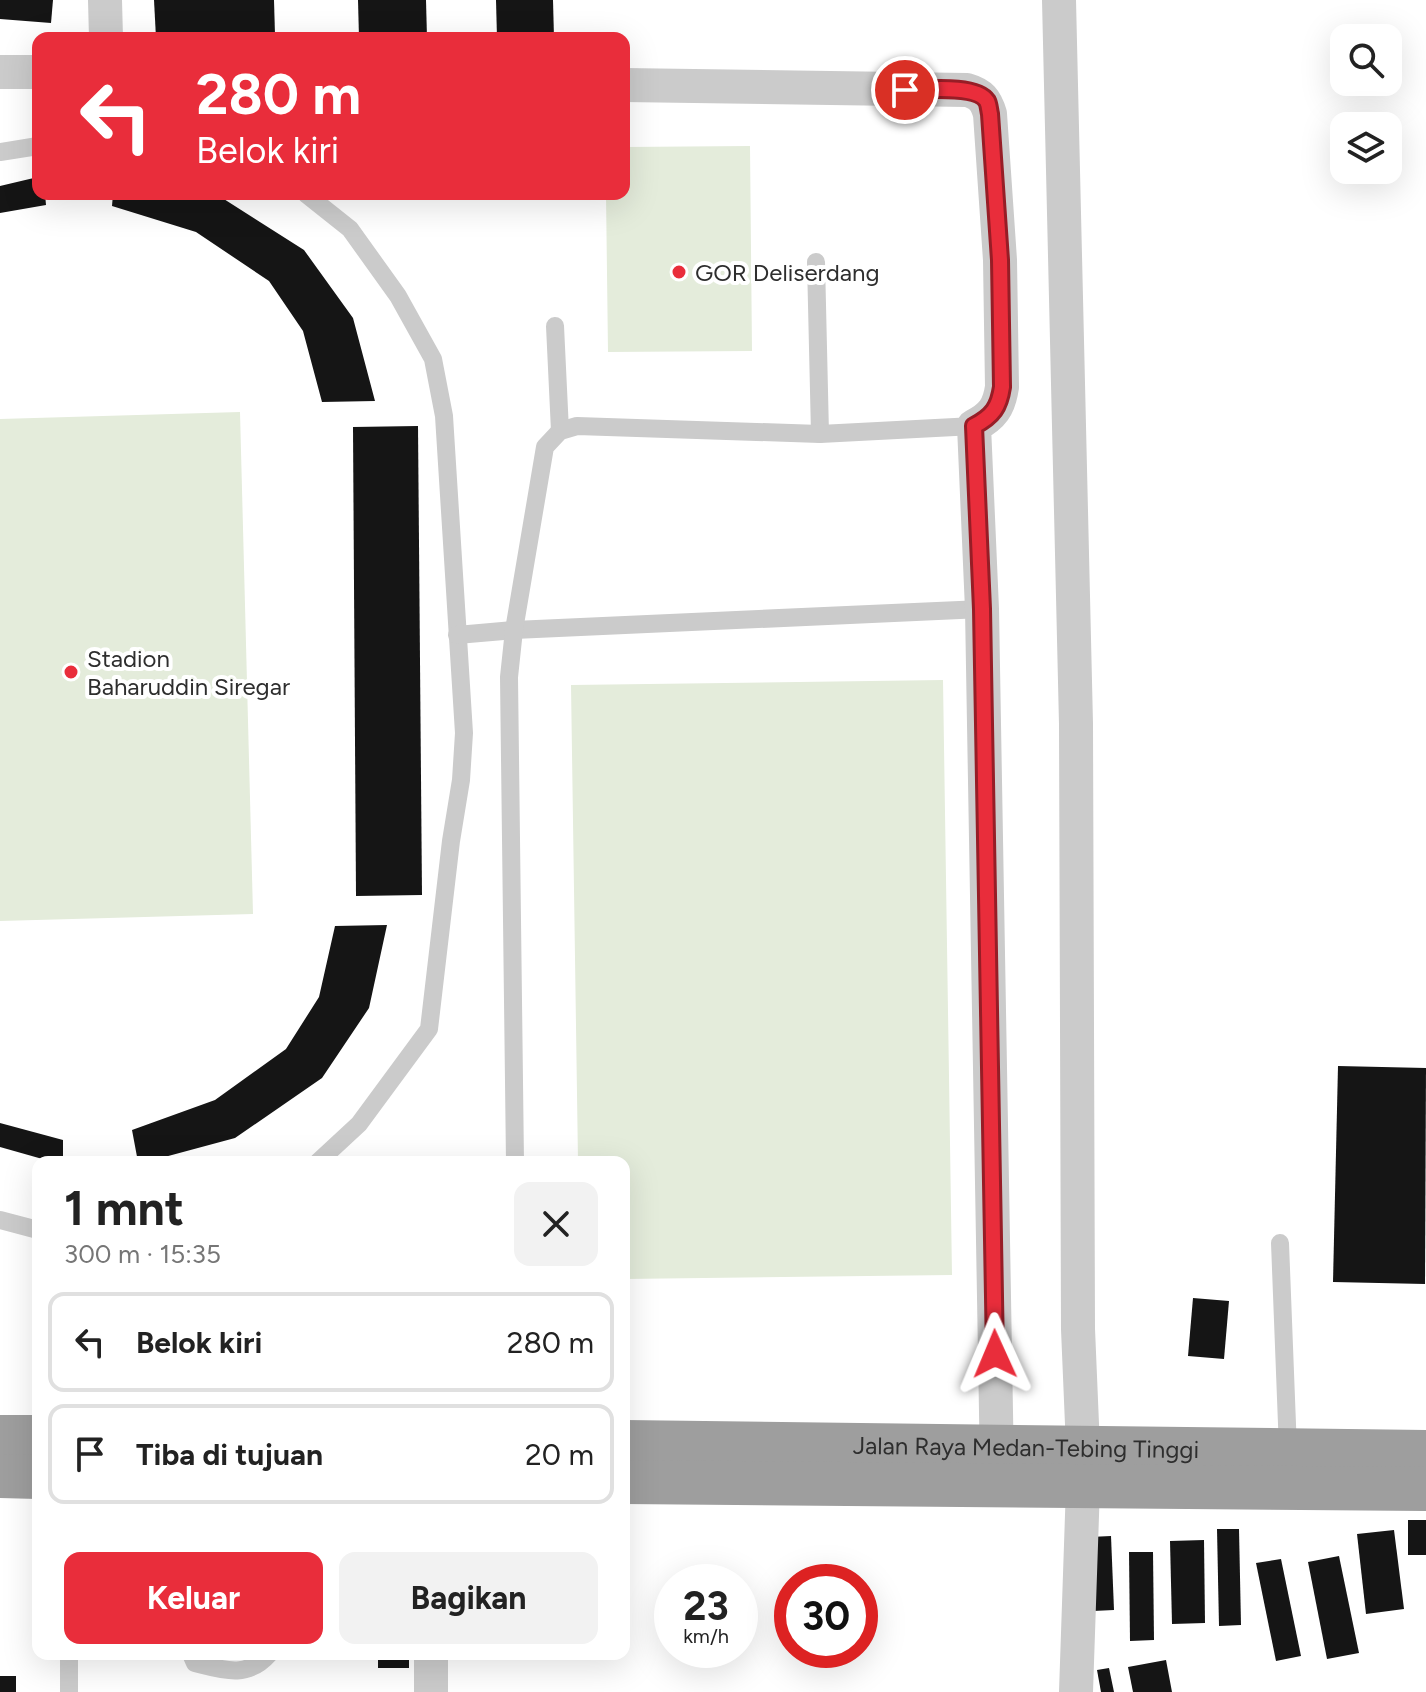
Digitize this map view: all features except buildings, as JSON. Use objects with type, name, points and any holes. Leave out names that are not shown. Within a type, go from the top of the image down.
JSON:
[{"type":"highway","points":[[0,1437],[32,1437]]},
{"type":"highway","name":"Jalan Raya Medan-Tebing Tinggi","points":[[630,1442],[1426,1489]]},
{"type":"highway","name":"Jalan Raya Medan-Tebing Tinggi","points":[[1075,1467],[1288,1450],[1426,1452]]},
{"type":"highway","name":"Jalan Raya Medan-Tebing Tinggi","points":[[630,1482],[1008,1466]]},
{"type":"highway","points":[[0,1476],[32,1477]]},
{"type":"street","points":[[105,0],[106,32]]},
{"type":"street","points":[[1059,0],[1076,724],[1076,1692]]},
{"type":"street","points":[[0,72],[32,72]]},
{"type":"street","points":[[630,85],[967,90],[978,93],[987,102],[1000,260],[1002,387],[999,405],[988,419],[974,426],[1008,1466]]},
{"type":"street","points":[[431,1660],[431,1692]]},
{"type":"lane","points":[[0,152],[32,147]]},
{"type":"lane","points":[[314,200],[350,229],[398,296],[433,359],[444,416],[464,733],[461,780],[429,1029],[359,1124],[324,1156]]},
{"type":"lane","points":[[816,262],[820,434]]},
{"type":"lane","points":[[555,326],[560,431]]},
{"type":"lane","points":[[515,1156],[509,677],[545,447],[560,431],[577,426],[820,434],[974,426]]},
{"type":"lane","points":[[457,635],[982,609]]},
{"type":"lane","points":[[0,1220],[32,1228]]},
{"type":"lane","points":[[1280,1243],[1288,1450]]},
{"type":"lane","points":[[69,1660],[69,1692]]},
{"type":"lane","points":[[194,1660],[195,1663],[236,1673],[264,1660]]},
{"type":"green space","name":"GOR Deliserdang","points":[[750,146],[752,351],[608,352],[606,200],[630,200],[630,147]]},
{"type":"green space","points":[[240,412],[253,914],[0,921],[0,419]]},
{"type":"green space","points":[[943,680],[952,1275],[630,1279],[630,1156],[578,1156],[571,685]]},
{"type":"place","name":"GOR Deliserdang","points":[[679,272]]},
{"type":"place","name":"Stadion Baharuddin Siregar","points":[[71,672]]},
{"type":"route","points":[[905,90],[967,90],[978,93],[987,102],[990,114],[1000,260],[1002,387],[999,405],[988,419],[974,426],[982,609],[995,1354]]}]
